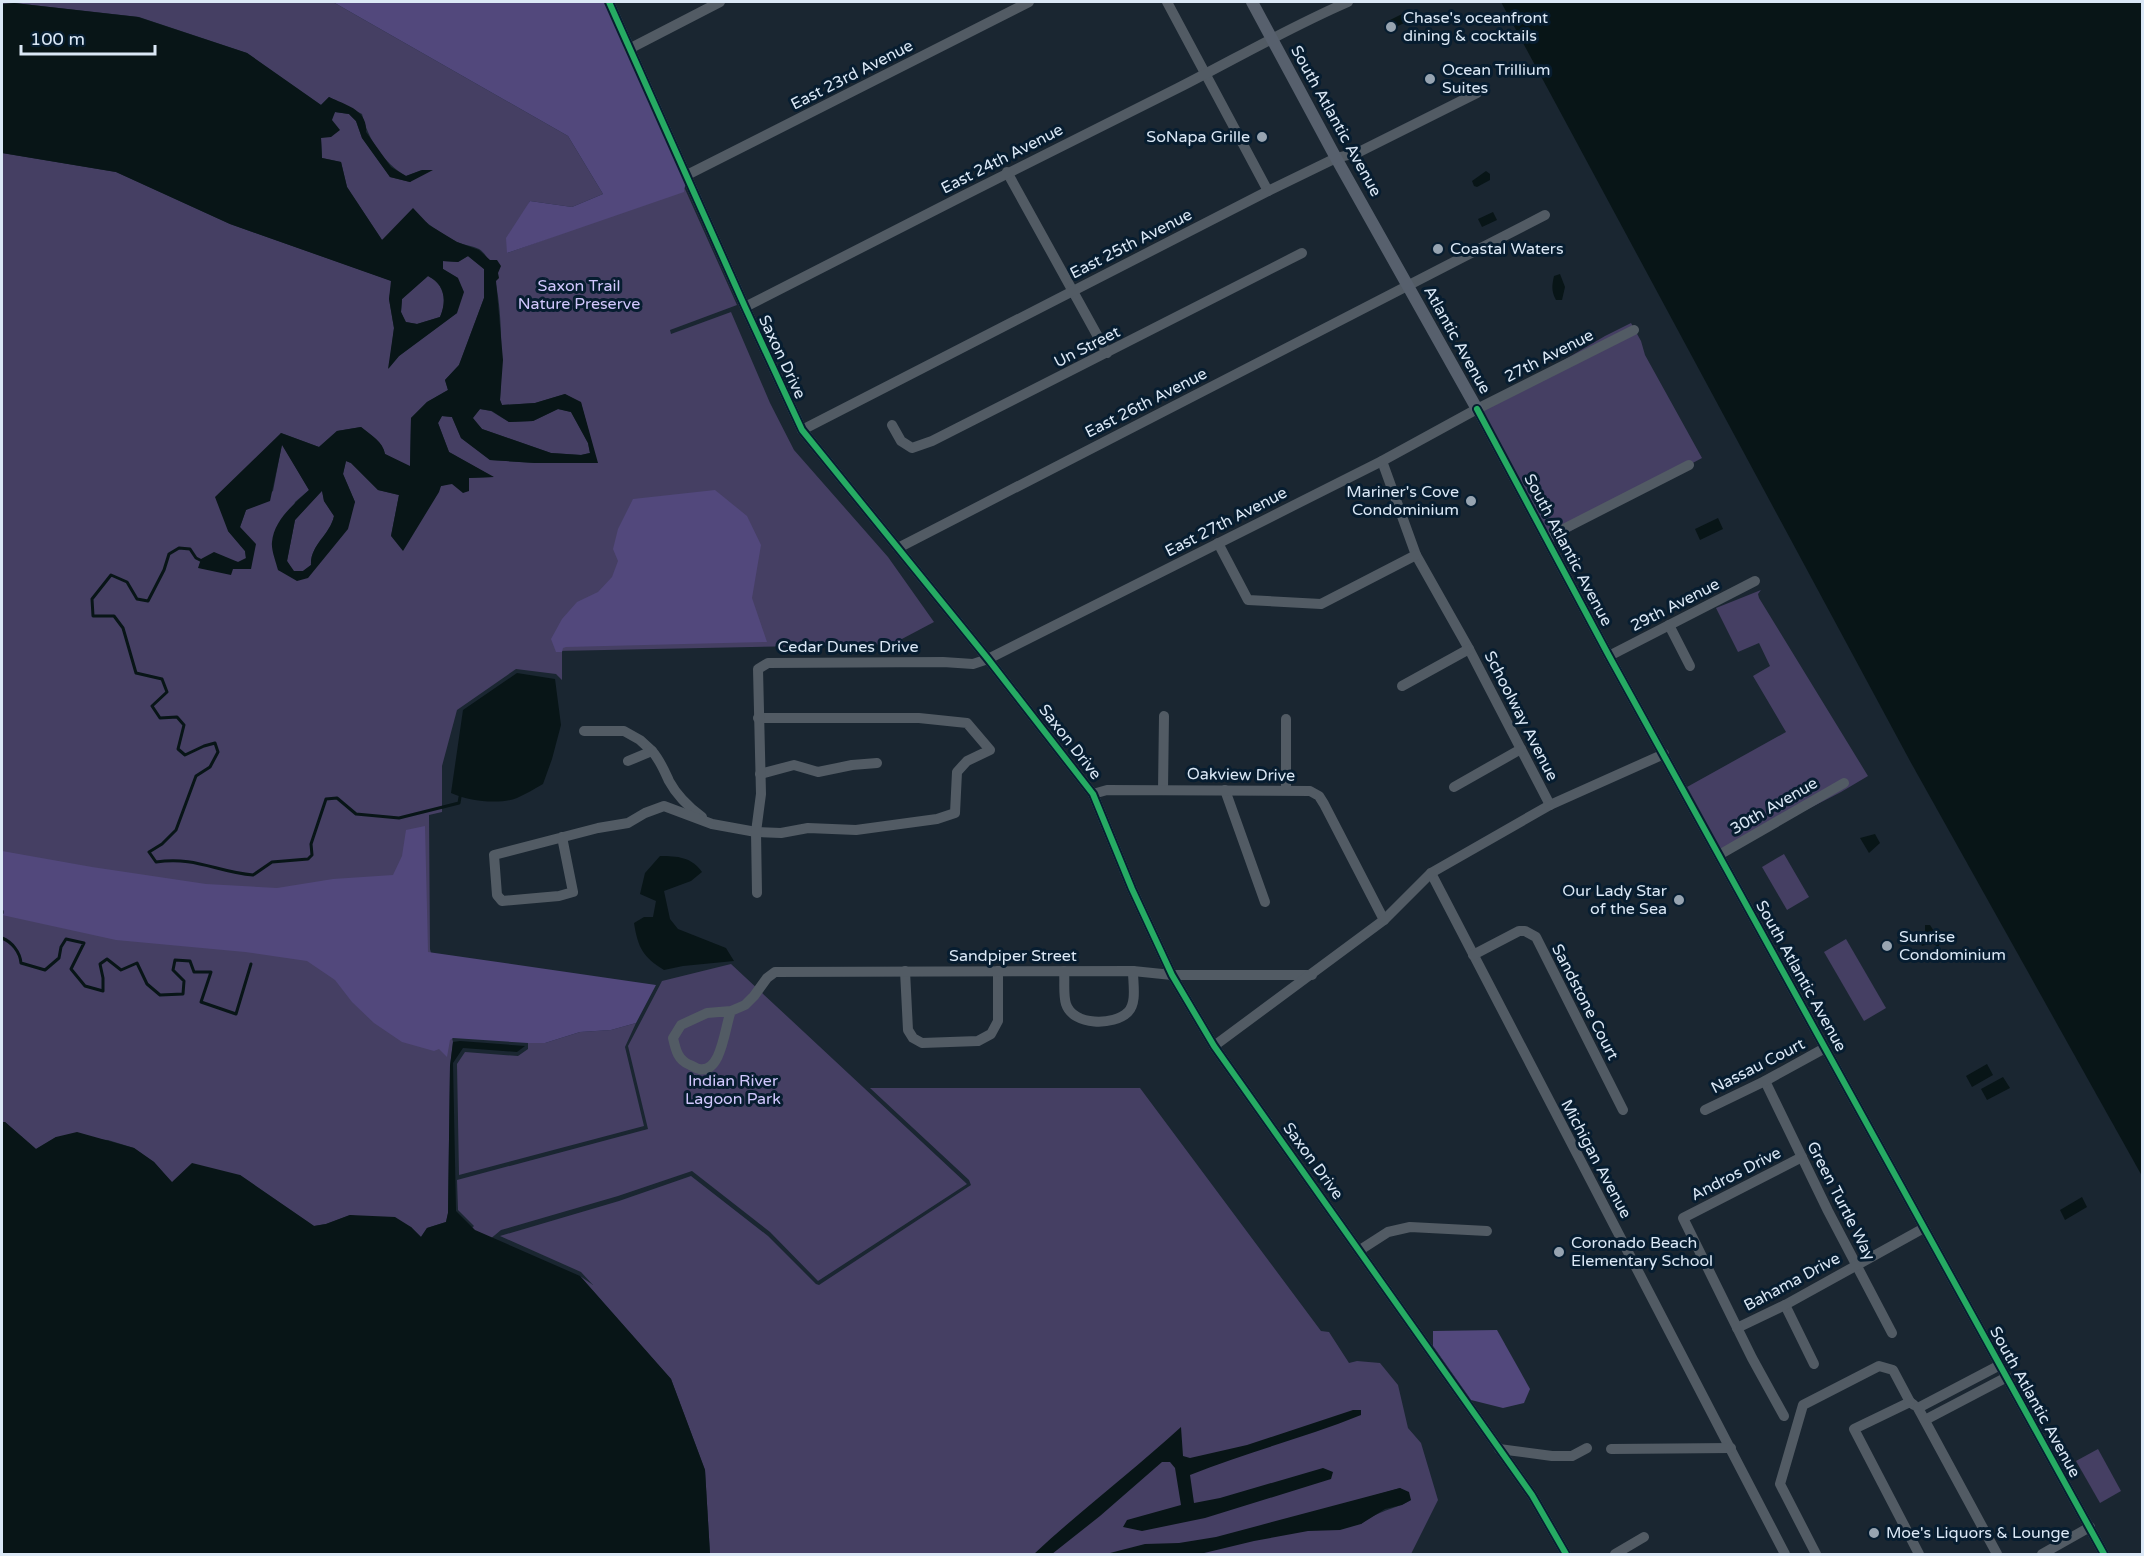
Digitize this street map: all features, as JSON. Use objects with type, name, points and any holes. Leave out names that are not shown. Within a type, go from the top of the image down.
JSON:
[{"type":"main road","name":"South Atlantic Avenue","points":[[1252,2],[1336,158],[1409,286]]},
{"type":"main road","name":"Atlantic Avenue","points":[[1409,286],[1477,409]]},
{"type":"street","name":"Saxon Drive","points":[[609,2],[802,430],[1094,794],[1132,889],[1172,975],[1214,1046],[1532,1495],[1566,1554]]},
{"type":"street","points":[[629,49],[720,2]]},
{"type":"street","name":"East 23rd Avenue","points":[[687,175],[1029,2]]},
{"type":"street","points":[[1167,2],[1268,191]]},
{"type":"street","name":"East 24th Avenue","points":[[745,307],[1007,172],[1205,74],[1324,6],[1348,2]]},
{"type":"street","name":"East 25th Avenue","points":[[802,430],[1268,191],[1336,158],[1357,153],[1477,93]]},
{"type":"street","points":[[1007,172],[1107,353]]},
{"type":"street","name":"East 26th Avenue","points":[[898,548],[1545,215]]},
{"type":"street","name":"Un Street","points":[[892,425],[901,441],[912,448],[932,441],[1302,253]]},
{"type":"street","name":"27th Avenue","points":[[1477,409],[1634,330]]},
{"type":"street","name":"East 27th Avenue","points":[[988,659],[1382,461],[1477,409]]},
{"type":"street","name":"South Atlantic Avenue","points":[[1477,409],[1609,656],[2104,1554]]},
{"type":"street","name":"Schoolway Avenue","points":[[1214,1046],[1384,921],[1431,873],[1550,805],[1469,649],[1416,555],[1382,461]]},
{"type":"street","points":[[1546,538],[1689,465]]},
{"type":"street","points":[[1218,543],[1248,600],[1321,604],[1416,555]]},
{"type":"street","name":"29th Avenue","points":[[1609,656],[1755,581]]},
{"type":"street","points":[[1669,625],[1690,666]]},
{"type":"street","points":[[1402,686],[1469,649]]},
{"type":"street","name":"Cedar Dunes Drive","points":[[756,893],[756,832],[761,794],[758,669],[768,663],[943,662],[973,664],[988,659]]},
{"type":"street","points":[[1163,790],[1164,716]]},
{"type":"street","points":[[562,837],[573,891],[559,896],[502,901],[497,895],[494,855],[562,837],[598,828],[628,823],[664,806],[712,824],[756,832],[781,833],[808,828],[856,830],[938,819],[955,813],[957,772],[968,761],[990,750],[967,723],[919,718],[758,718]]},
{"type":"street","points":[[1286,719],[1286,790]]},
{"type":"street","points":[[584,731],[624,731],[640,740],[659,759],[670,783],[693,810],[712,824]]},
{"type":"street","points":[[1454,787],[1521,749]]},
{"type":"street","points":[[628,760],[652,751]]},
{"type":"street","points":[[1550,805],[1664,754]]},
{"type":"street","points":[[760,774],[794,765],[818,772],[877,763]]},
{"type":"street","name":"30th Avenue","points":[[1719,855],[1844,783]]},
{"type":"street","name":"Oakview Drive","points":[[1094,794],[1107,790],[1310,791],[1324,804],[1384,921]]},
{"type":"street","points":[[1225,790],[1265,902]]},
{"type":"street","name":"Michigan Avenue","points":[[1431,873],[1785,1554]]},
{"type":"street","name":"Sandstone Court","points":[[1473,955],[1519,931],[1525,931],[1536,937],[1623,1110]]},
{"type":"street","points":[[905,971],[908,1030],[913,1038],[922,1043],[978,1041],[991,1034],[998,1021],[998,971]]},
{"type":"street","points":[[1064,971],[1066,1004],[1071,1013],[1085,1022],[1116,1020],[1128,1012],[1133,1003],[1133,971]]},
{"type":"street","name":"Sandpiper Street","points":[[731,1011],[717,1061],[708,1068],[700,1069],[682,1063],[673,1038],[681,1025],[707,1014],[721,1010],[731,1011],[745,1005],[767,978],[775,972],[1133,971],[1172,975],[1312,975]]},
{"type":"street","name":"Nassau Court","points":[[1705,1110],[1825,1048]]},
{"type":"street","name":"Green Turtle Way","points":[[1765,1081],[1892,1333]]},
{"type":"street","name":"Andros Drive","points":[[1737,1328],[1683,1218],[1802,1157]]},
{"type":"street","points":[[1360,1250],[1388,1232],[1410,1227],[1486,1231]]},
{"type":"street","name":"Bahama Drive","points":[[1737,1328],[1785,1305],[1924,1228]]},
{"type":"street","points":[[1785,1305],[1814,1364]]},
{"type":"street","points":[[1737,1328],[1784,1416]]},
{"type":"street","points":[[1918,1554],[1854,1429],[1914,1405],[2000,1365]]},
{"type":"street","points":[[1816,1554],[1780,1484],[1803,1405],[1879,1366],[1893,1370],[1925,1420],[1997,1554]]},
{"type":"street","points":[[1925,1420],[2007,1377]]},
{"type":"street","points":[[1500,1449],[1552,1456],[1572,1456],[1587,1448]]},
{"type":"street","points":[[1611,1449],[1731,1448]]},
{"type":"street","points":[[2042,1554],[2090,1527]]},
{"type":"street","points":[[1615,1554],[1644,1538]]},
{"type":"green space","name":"Saxon Trail Nature Preserve","points":[[2,2],[333,2],[568,136],[603,194],[572,207],[530,201],[507,253],[685,189],[737,305],[670,330],[671,334],[731,312],[770,403],[794,450],[888,557],[934,622],[900,640],[905,644],[556,651],[562,652],[562,680],[556,674],[516,669],[457,710],[442,766],[442,812],[429,815],[430,949],[453,1042],[450,1066],[448,1213],[446,1222],[427,1228],[421,1237],[411,1227],[350,1215],[314,1226],[240,1175],[172,1183],[154,1162],[134,1148],[108,1140],[56,1137],[36,1149],[5,1122],[2,1122],[2,153],[116,172],[230,224],[392,281],[389,299],[394,328],[389,368],[399,356],[457,313],[458,278],[443,269],[442,261],[458,262],[468,256],[484,269],[484,298],[459,365],[445,380],[448,390],[427,402],[411,418],[410,467],[385,454],[379,442],[361,427],[337,431],[319,447],[281,433],[228,531],[245,551],[246,559],[239,562],[201,559],[199,568],[251,569],[240,527],[246,510],[273,491],[282,444],[309,490],[295,502],[278,570],[308,577],[355,502],[343,474],[346,461],[351,463],[378,490],[399,495],[391,536],[441,486],[468,478],[493,477],[449,452],[438,423],[442,416],[452,417],[461,438],[490,460],[597,463],[581,403],[565,394],[535,403],[502,405],[500,400],[501,344],[498,296],[488,259],[479,249],[457,242],[426,222],[382,240],[347,187],[341,162],[322,158],[321,138],[335,112],[349,114],[356,121],[362,138],[390,177],[410,182],[422,170],[406,176],[384,158],[368,133],[362,114],[329,97],[321,105],[247,53],[139,17],[14,3],[2,4]]},
{"type":"green space","points":[[428,276],[438,284],[443,294],[440,317],[417,324],[405,322],[401,312],[402,299]]},
{"type":"green space","points":[[1631,323],[1641,341],[1645,355],[1702,458],[1596,515],[1553,542],[1482,408]]},
{"type":"green space","points":[[480,409],[491,411],[509,422],[533,421],[558,409],[571,412],[588,443],[590,453],[581,455],[551,453],[482,429],[472,418]]},
{"type":"green space","points":[[322,490],[324,501],[334,516],[332,523],[314,552],[311,565],[303,571],[293,571],[287,561],[295,520]]},
{"type":"green space","points":[[1761,590],[1758,594],[1759,598],[1868,776],[1723,853],[1687,787],[1786,732],[1753,676],[1770,666],[1759,643],[1738,652],[1716,608]]},
{"type":"green space","points":[[1784,854],[1809,897],[1787,910],[1762,867]]},
{"type":"green space","points":[[1846,939],[1886,1008],[1864,1021],[1824,952]]},
{"type":"green space","name":"Indian River Lagoon Park","points":[[731,964],[967,1184],[818,1281],[770,1232],[692,1171],[618,1196],[501,1230],[459,1265],[445,1254],[474,1226],[458,1210],[457,1180],[648,1129],[628,1046],[662,981]]},
{"type":"green space","points":[[636,1023],[625,1047],[644,1126],[459,1175],[457,1064],[465,1052],[518,1056],[528,1049],[528,1043],[545,1043],[580,1032],[611,1030]]},
{"type":"green space","points":[[870,1088],[1140,1088],[1321,1331],[1329,1332],[1349,1363],[1357,1361],[1380,1363],[1398,1385],[1408,1428],[1421,1443],[1438,1500],[1411,1554],[710,1554],[705,1470],[671,1379],[580,1276],[593,1285],[581,1272],[500,1236],[619,1201],[691,1176],[768,1236],[819,1285],[971,1185],[969,1180]],"holes":[[[1400,1488],[1411,1500],[1361,1524],[1338,1506]]]},
{"type":"green space","points":[[2098,1449],[2121,1491],[2100,1503],[2076,1461]]},
{"type":"shaded area","points":[[333,2],[609,2],[687,175],[684,192],[507,253],[506,238],[530,201],[572,207],[603,194],[568,136]]},
{"type":"shaded area","points":[[1501,2],[2142,2],[2142,1176],[1910,761]]},
{"type":"shaded area","points":[[14,3],[138,17],[247,53],[321,105],[329,97],[355,109],[363,118],[366,132],[391,167],[406,176],[422,170],[433,170],[410,182],[390,177],[362,138],[356,121],[349,114],[335,112],[332,120],[340,130],[331,137],[321,138],[322,158],[341,162],[347,187],[382,240],[413,208],[429,225],[457,242],[479,250],[490,260],[497,260],[501,266],[498,273],[499,278],[496,281],[503,360],[500,400],[502,405],[535,403],[565,394],[581,402],[598,463],[490,460],[461,438],[452,417],[442,416],[438,423],[449,452],[494,477],[469,478],[469,491],[463,493],[452,484],[441,486],[403,551],[391,536],[399,495],[378,490],[351,463],[346,461],[343,474],[355,502],[348,529],[308,578],[297,581],[278,570],[272,542],[281,520],[309,490],[282,445],[270,501],[246,510],[240,527],[256,544],[251,569],[233,569],[231,575],[198,568],[201,559],[214,552],[238,562],[246,558],[245,551],[228,531],[215,497],[281,433],[319,447],[337,431],[361,427],[379,442],[385,454],[410,466],[411,418],[427,402],[448,390],[445,380],[459,365],[484,298],[484,269],[468,256],[458,262],[443,261],[443,269],[458,278],[464,292],[457,313],[399,356],[388,369],[394,328],[389,299],[391,281],[230,224],[116,172],[2,153],[2,4]],"holes":[[[428,276],[434,279],[443,294],[440,317],[417,324],[406,322],[401,312],[402,299]],[[480,409],[492,411],[509,422],[533,421],[558,409],[571,412],[588,443],[590,453],[581,455],[551,453],[482,429],[473,418]],[[322,491],[324,501],[334,516],[329,529],[314,552],[311,565],[303,571],[294,571],[287,561],[295,520]]]},
{"type":"shaded area","points":[[1402,14],[1406,22],[1392,29],[1388,21]]},
{"type":"shaded area","points":[[1486,171],[1490,174],[1490,180],[1477,187],[1474,186],[1472,181]]},
{"type":"shaded area","points":[[1493,212],[1497,220],[1482,227],[1478,219]]},
{"type":"shaded area","points":[[1560,274],[1565,287],[1562,300],[1556,300],[1553,282],[1554,276]]},
{"type":"shaded area","points":[[715,490],[747,516],[761,545],[752,598],[767,642],[566,647],[562,652],[556,652],[551,639],[562,619],[577,602],[598,592],[612,577],[618,561],[613,549],[618,529],[633,499]]},
{"type":"shaded area","points":[[1718,518],[1723,529],[1700,540],[1695,529]]},
{"type":"shaded area","points":[[517,673],[555,679],[561,725],[543,784],[517,798],[493,802],[475,800],[451,793],[463,710]]},
{"type":"shaded area","points":[[425,826],[428,952],[656,985],[636,1023],[611,1030],[580,1032],[545,1043],[453,1038],[450,1040],[447,1057],[439,1049],[434,1051],[402,1042],[374,1023],[352,1002],[335,980],[307,961],[245,952],[116,940],[2,915],[2,851],[206,884],[277,888],[333,879],[393,875],[402,856],[406,830]]},
{"type":"shaded area","points":[[1875,834],[1880,843],[1869,853],[1860,838]]},
{"type":"shaded area","points":[[660,856],[689,860],[702,872],[691,881],[664,891],[670,919],[678,929],[726,948],[734,961],[664,970],[646,956],[637,939],[634,923],[644,917],[653,917],[656,901],[640,894],[645,873]]},
{"type":"shaded area","points":[[1925,925],[1930,925],[1941,942],[1938,947],[1932,943],[1922,946],[1919,939],[1925,932]]},
{"type":"shaded area","points":[[453,1042],[525,1046],[517,1052],[463,1048],[453,1063],[456,1211],[475,1230],[580,1276],[671,1379],[705,1470],[710,1554],[2,1554],[2,1122],[5,1122],[36,1149],[56,1137],[77,1132],[134,1148],[154,1162],[172,1182],[192,1163],[240,1175],[314,1226],[350,1215],[395,1217],[411,1227],[421,1237],[427,1228],[446,1222],[448,1213],[450,1066]]},
{"type":"shaded area","points":[[1987,1064],[1993,1075],[1972,1087],[1966,1076]]},
{"type":"shaded area","points":[[2003,1077],[2010,1088],[1987,1100],[1981,1089]]},
{"type":"shaded area","points":[[2082,1197],[2087,1207],[2065,1220],[2060,1210]]},
{"type":"shaded area","points":[[1497,1330],[1530,1389],[1524,1403],[1503,1408],[1471,1400],[1433,1346],[1433,1331]]},
{"type":"shaded area","points":[[1353,1410],[1361,1410],[1361,1415],[1190,1475],[1194,1503],[1220,1498],[1323,1468],[1333,1472],[1331,1479],[1205,1518],[1142,1531],[1123,1527],[1127,1520],[1181,1505],[1175,1468],[1170,1462],[1162,1462],[1052,1554],[1034,1554],[1181,1427],[1183,1456],[1190,1458],[1247,1445]]},
{"type":"shaded area","points":[[1400,1488],[1409,1492],[1411,1500],[1385,1509],[1361,1524],[1340,1530],[1308,1531],[1200,1554],[1106,1554],[1145,1544],[1179,1543],[1216,1537]]},
{"type":"waterway","points":[[200,560],[190,549],[179,548],[169,554],[164,570],[148,601],[137,599],[127,582],[111,575],[92,599],[93,616],[114,616],[123,628],[136,673],[162,679],[167,692],[152,706],[160,718],[177,717],[184,725],[178,749],[185,755],[215,743],[218,752],[210,767],[196,776],[176,830],[162,844],[149,852],[156,862],[183,861],[253,875],[272,862],[308,859],[312,855],[311,844],[326,799],[337,798],[356,814],[399,818],[459,803],[460,797]]},
{"type":"waterway","points":[[2,938],[15,948],[21,963],[45,970],[59,958],[61,947],[66,939],[84,943],[71,969],[85,986],[103,991],[100,964],[107,959],[121,970],[137,963],[147,984],[160,995],[183,994],[184,981],[173,970],[175,960],[190,961],[194,972],[211,972],[201,1002],[236,1014],[251,964]]},
{"type":"cycle path","points":[[609,2],[802,430],[988,659],[1093,794],[1132,889],[1172,975],[1214,1046],[1532,1495],[1566,1554]]},
{"type":"cycle path","points":[[1477,409],[1609,656],[2104,1554]]},
{"type":"place","name":"Chase's oceanfront dining & cocktails","points":[[1391,27]]},
{"type":"place","name":"Ocean Trillium Suites","points":[[1430,79]]},
{"type":"place","name":"SoNapa Grille","points":[[1262,137]]},
{"type":"place","name":"Coastal Waters","points":[[1438,249]]},
{"type":"place","name":"Mariner's Cove Condominium","points":[[1471,501]]},
{"type":"place","name":"Our Lady Star of the Sea","points":[[1679,900]]},
{"type":"place","name":"Sunrise Condominium","points":[[1887,946]]},
{"type":"place","name":"Coronado Beach Elementary School","points":[[1559,1252]]},
{"type":"place","name":"Moe's Liquors & Lounge","points":[[1874,1533]]}]
